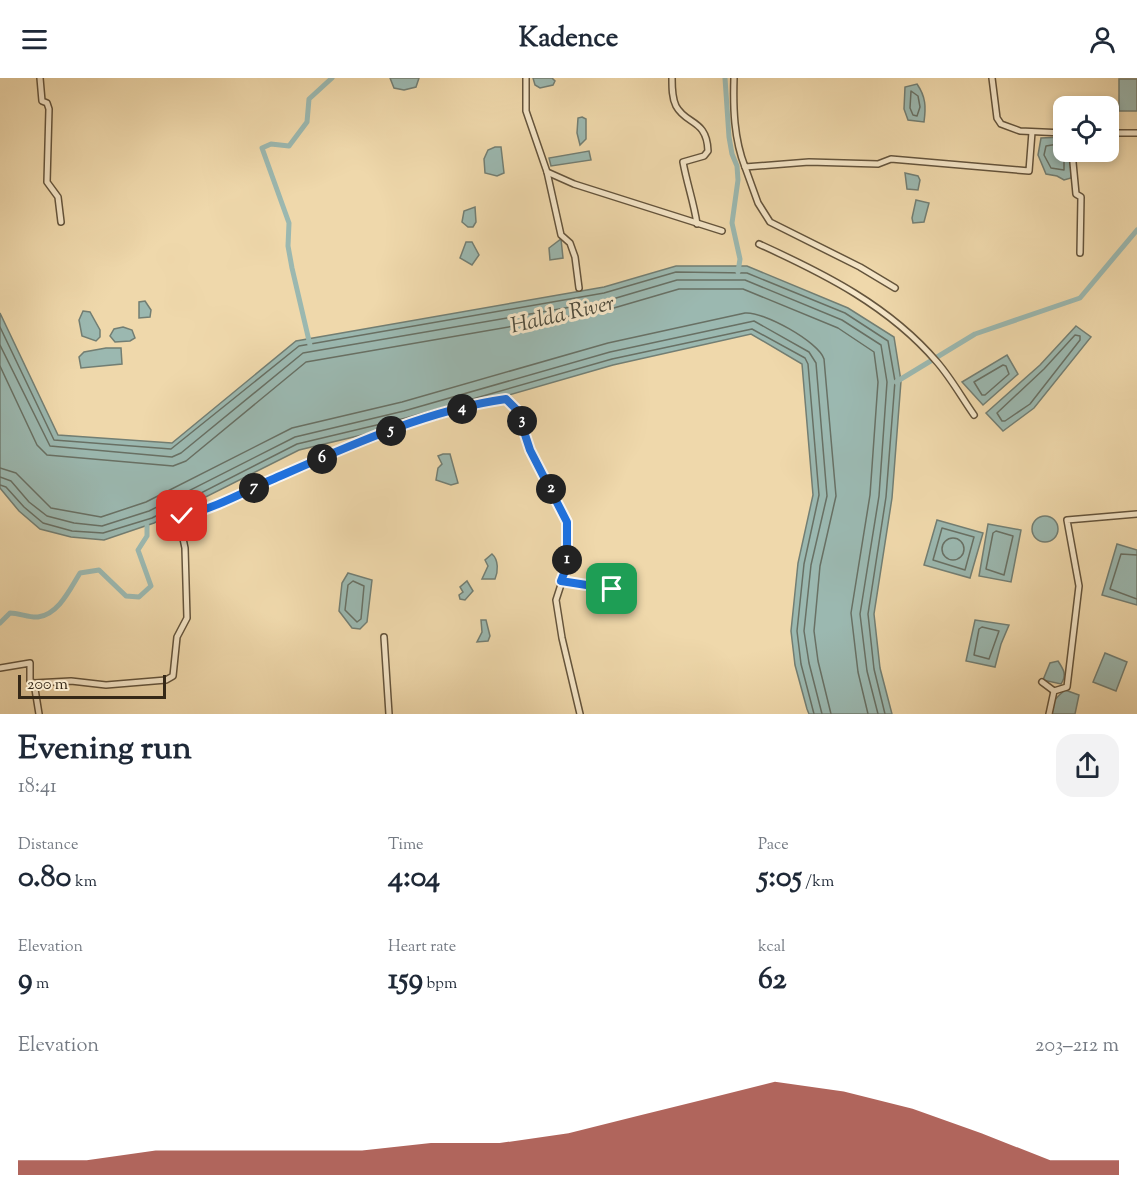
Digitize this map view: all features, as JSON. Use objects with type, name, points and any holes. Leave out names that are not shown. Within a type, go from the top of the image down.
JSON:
[{"type":"street","points":[[40,78],[42,101],[47,103],[49,109],[47,182],[58,197],[61,222]]},
{"type":"street","points":[[526,78],[526,111],[547,172],[561,235],[570,243],[575,256],[579,288]]},
{"type":"street","points":[[672,78],[673,97],[677,109],[693,120],[708,140],[708,151],[704,156],[683,162],[688,195],[694,207],[697,224]]},
{"type":"street","points":[[734,78],[733,102],[739,151],[758,203],[770,222],[860,267],[895,288]]},
{"type":"street","points":[[992,78],[997,118],[1001,124],[1007,129],[1053,133]]},
{"type":"street","points":[[745,167],[809,162],[878,164],[891,159],[1029,171],[1032,132]]},
{"type":"street","points":[[1119,133],[1137,133]]},
{"type":"street","points":[[1073,162],[1076,194],[1081,197],[1080,253]]},
{"type":"street","points":[[547,172],[574,184],[722,231]]},
{"type":"street","points":[[759,244],[867,299],[903,327],[938,364],[974,415]]},
{"type":"street","points":[[34,683],[71,681],[106,685],[166,681],[173,676],[177,637],[187,618],[185,548],[179,520],[182,516],[198,512],[289,474],[343,448],[409,424],[486,402],[506,399],[517,410],[530,450],[567,522],[567,566],[556,600],[562,638],[580,714]]},
{"type":"street","points":[[1054,691],[1067,687],[1079,586],[1067,520],[1137,514]]},
{"type":"street","points":[[561,581],[612,589],[632,586]]},
{"type":"street","points":[[384,637],[389,714]]},
{"type":"street","points":[[0,668],[30,663],[30,681],[34,683],[39,714]]},
{"type":"street","points":[[1042,682],[1054,691]]},
{"type":"street","points":[[1049,714],[1054,691]]},
{"type":"water","points":[[390,78],[419,78],[416,87],[404,90],[394,88]]},
{"type":"water","points":[[533,78],[552,78],[555,81],[553,85],[540,88],[535,85]]},
{"type":"water","points":[[1119,79],[1137,79],[1137,111],[1119,111]]},
{"type":"water","points":[[917,84],[925,102],[924,122],[908,120],[904,109],[905,87]]},
{"type":"water","points":[[578,118],[586,119],[586,139],[580,145],[577,133]]},
{"type":"water","points":[[1053,137],[1053,162],[1070,162],[1071,178],[1064,180],[1046,174],[1038,155],[1041,138]]},
{"type":"water","points":[[501,147],[504,173],[497,176],[485,173],[484,159],[488,150]]},
{"type":"water","points":[[589,151],[591,160],[551,166],[549,158]]},
{"type":"water","points":[[905,173],[918,176],[920,180],[918,190],[907,189]]},
{"type":"water","points":[[916,200],[929,203],[924,222],[913,223]]},
{"type":"water","points":[[475,207],[476,222],[473,227],[468,227],[462,222],[464,211]]},
{"type":"water","points":[[561,239],[563,258],[550,260],[549,248]]},
{"type":"water","points":[[466,242],[472,242],[479,255],[472,265],[460,258]]},
{"type":"water","name":"Halda River","points":[[676,266],[747,266],[848,308],[894,337],[901,381],[892,498],[874,614],[880,668],[892,714],[809,714],[807,709],[795,665],[791,631],[798,563],[813,495],[802,364],[751,334],[613,365],[408,424],[299,450],[154,523],[104,540],[71,537],[40,529],[19,511],[0,488],[0,313],[58,435],[172,443],[296,341],[604,287]]},
{"type":"water","points":[[145,301],[151,310],[150,317],[139,318],[139,302]]},
{"type":"water","points":[[83,311],[90,312],[100,330],[100,337],[96,341],[82,336],[79,320]]},
{"type":"water","points":[[1076,326],[1091,337],[1034,408],[1003,431],[986,413],[1040,365]]},
{"type":"water","points":[[123,327],[132,330],[135,338],[130,341],[115,342],[110,336],[114,329]]},
{"type":"water","points":[[121,348],[122,364],[81,368],[79,357],[84,352]]},
{"type":"water","points":[[1007,355],[1018,374],[983,405],[962,382]]},
{"type":"water","points":[[450,454],[458,483],[451,485],[436,480],[438,468],[442,464],[438,456]]},
{"type":"water","points":[[1045,516],[1054,520],[1058,529],[1054,538],[1045,542],[1036,538],[1032,529],[1036,520]]},
{"type":"water","points":[[937,520],[983,533],[970,578],[924,565]]},
{"type":"water","points":[[988,524],[1021,530],[1011,582],[979,576]]},
{"type":"water","points":[[1117,544],[1137,550],[1137,605],[1102,595]]},
{"type":"water","points":[[492,554],[497,566],[495,579],[482,579],[488,566],[485,560]]},
{"type":"water","points":[[348,573],[372,580],[367,622],[360,629],[352,628],[339,611],[342,583]]},
{"type":"water","points":[[467,581],[473,591],[465,600],[460,599],[459,595],[463,592],[460,587]]},
{"type":"water","points":[[481,620],[486,620],[490,636],[488,641],[477,642],[482,632]]},
{"type":"water","points":[[975,620],[1009,625],[995,667],[966,661]]},
{"type":"water","points":[[1105,653],[1127,662],[1116,691],[1093,682]]},
{"type":"water","points":[[1058,661],[1064,672],[1061,684],[1043,680],[1050,663]]},
{"type":"water","points":[[1065,690],[1079,695],[1075,714],[1052,714],[1053,703]]},
{"type":"waterway","points":[[310,345],[288,246],[289,223],[262,148],[271,144],[289,146],[307,122],[309,99],[332,78]]},
{"type":"waterway","points":[[725,78],[729,137],[737,166],[738,180],[732,223],[740,259],[738,272]]},
{"type":"waterway","points":[[896,382],[975,334],[1080,298],[1137,230]]},
{"type":"waterway","points":[[0,623],[10,613],[38,617],[52,611],[63,600],[80,573],[99,570],[126,596],[139,597],[151,586],[138,550],[147,536],[147,526]]},
{"type":"route","points":[[182,516],[217,505],[330,456],[343,448],[409,424],[486,402],[506,399],[510,400],[517,410],[530,450],[567,522],[569,537],[567,566],[561,581],[612,589]]}]
